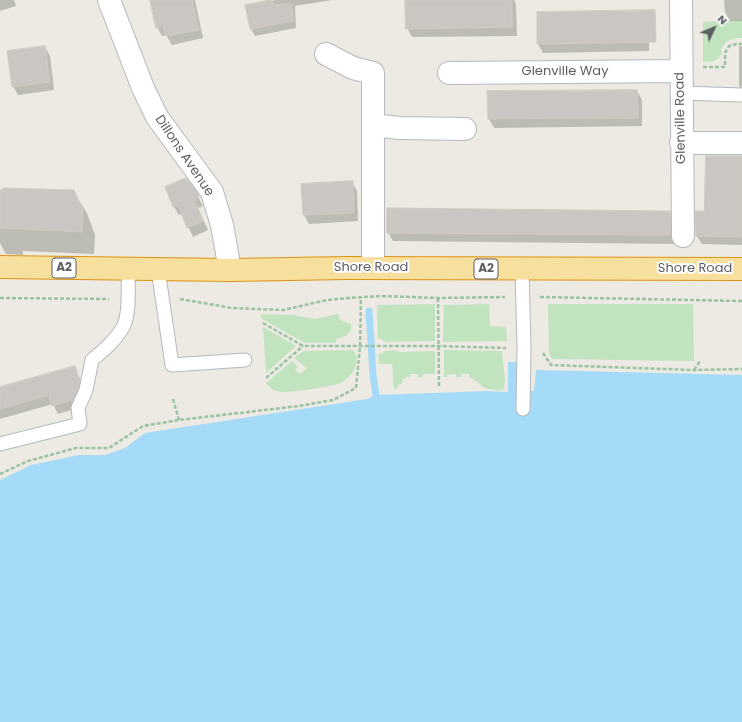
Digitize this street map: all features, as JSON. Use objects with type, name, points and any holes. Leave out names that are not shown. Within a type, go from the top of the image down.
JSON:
[{"type":"highway","name":"Shore Road","points":[[0,267],[230,270],[372,268],[742,270]]},
{"type":"street","name":"Dillons Avenue","points":[[109,0],[143,88],[157,117],[212,192],[222,225],[230,270]]},
{"type":"street","name":"Glenville Road","points":[[681,0],[680,69],[683,236]]},
{"type":"street","points":[[326,54],[353,68],[373,73],[372,268]]},
{"type":"street","name":"Glenville Way","points":[[449,73],[680,69]]},
{"type":"street","points":[[373,125],[399,128],[464,128]]},
{"type":"street","points":[[681,143],[742,143]]},
{"type":"lane","points":[[681,93],[742,95]]},
{"type":"lane","points":[[0,444],[80,424],[78,408],[86,390],[92,360],[109,346],[125,325],[129,299],[128,269]]},
{"type":"lane","points":[[158,269],[172,365],[245,360]]},
{"type":"lane","points":[[522,269],[524,348],[523,409]]},
{"type":"path","points":[[680,69],[725,66],[725,53],[729,46],[742,44]]},
{"type":"path","points":[[0,474],[28,460],[76,448],[109,448],[143,426],[179,420],[299,406],[333,400],[356,388],[360,347],[361,297]]},
{"type":"path","points":[[348,298],[522,297],[742,301]]},
{"type":"path","points":[[438,298],[439,388]]},
{"type":"path","points":[[262,323],[303,346],[438,346],[524,348],[540,349],[551,365],[694,370],[742,369]]},
{"type":"path","points":[[266,378],[303,346]]},
{"type":"path","points":[[694,370],[700,361]]},
{"type":"path","points":[[173,399],[179,420]]},
{"type":"green space","points":[[742,20],[742,38],[735,38],[727,42],[721,50],[722,54],[716,60],[703,62],[703,22]]},
{"type":"green space","points":[[435,304],[435,341],[386,342],[378,338],[377,305]]},
{"type":"green space","points":[[489,304],[490,326],[506,327],[507,341],[443,342],[444,305]]},
{"type":"green space","points":[[548,304],[693,304],[694,361],[552,359],[549,354]]},
{"type":"green space","points":[[260,314],[293,315],[315,319],[338,314],[340,320],[351,324],[351,330],[346,336],[336,339],[336,343],[305,343],[262,319]]},
{"type":"green space","points":[[263,327],[296,346],[266,373]]},
{"type":"green space","points":[[352,350],[357,356],[354,370],[341,383],[302,390],[279,392],[271,388],[266,383],[292,361],[298,367],[295,370],[300,374],[307,368],[294,358],[303,351]]},
{"type":"green space","points":[[394,350],[400,352],[434,351],[435,374],[423,374],[422,377],[418,378],[418,374],[410,374],[411,377],[405,377],[396,390],[394,388],[392,364],[379,364],[378,354],[385,351]]},
{"type":"green space","points":[[444,350],[502,351],[505,379],[504,389],[499,390],[483,387],[469,377],[469,374],[461,374],[461,377],[456,377],[456,374],[447,375],[447,377],[444,377]]},
{"type":"water","points":[[508,362],[517,362],[519,391],[534,391],[536,370],[742,375],[742,722],[0,722],[0,480],[31,465],[79,455],[105,455],[125,448],[145,433],[367,399],[376,395],[488,391],[508,392]]},
{"type":"building","points":[[150,0],[192,0],[199,30],[166,36],[163,26],[156,28]]},
{"type":"building","points":[[272,0],[273,5],[292,4],[293,21],[250,29],[245,5]]},
{"type":"building","points":[[405,0],[512,0],[512,27],[406,29]]},
{"type":"building","points":[[655,10],[656,42],[537,44],[537,12]]},
{"type":"building","points":[[45,46],[50,82],[12,87],[7,51]]},
{"type":"building","points":[[637,90],[638,118],[488,119],[487,91]]},
{"type":"building","points":[[706,156],[742,156],[742,237],[696,236],[695,211],[704,211]]},
{"type":"building","points":[[186,178],[199,197],[194,199],[203,221],[187,228],[178,205],[173,207],[165,187]]},
{"type":"building","points":[[353,181],[354,213],[303,215],[301,184]]},
{"type":"building","points":[[3,188],[74,190],[83,211],[82,232],[0,228],[0,190],[3,190]]},
{"type":"building","points":[[387,208],[670,211],[670,235],[387,233]]},
{"type":"building","points":[[75,366],[80,382],[73,400],[52,406],[49,395],[0,409],[0,387]]},
{"type":"waterway","points":[[369,311],[373,375],[376,395]]}]
